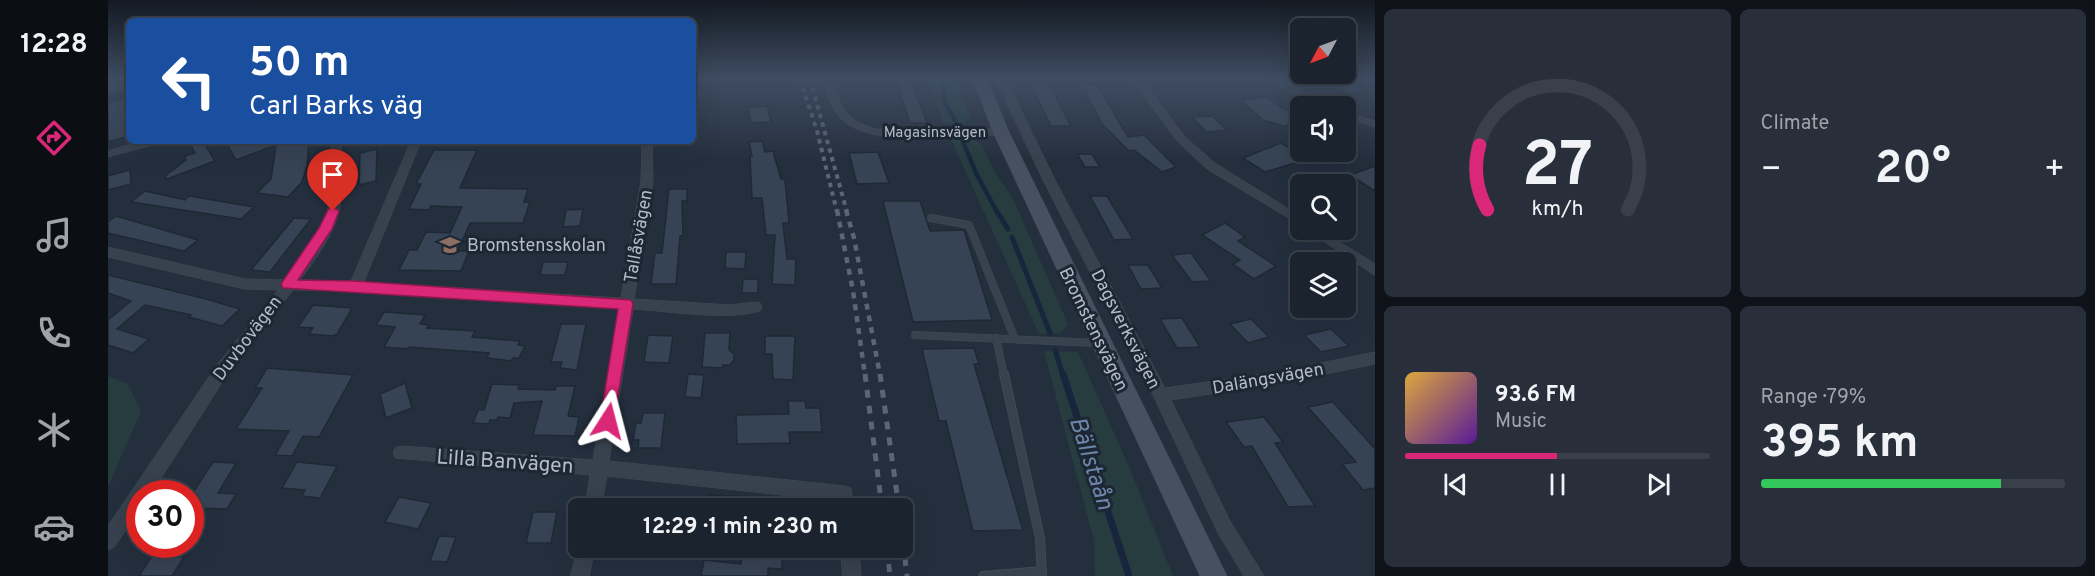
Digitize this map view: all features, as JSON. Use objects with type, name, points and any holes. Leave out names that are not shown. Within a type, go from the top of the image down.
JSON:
[{"type":"street","name":"Magasinsvägen","points":[[837,106],[842,118],[857,128],[876,132],[1001,132]]},
{"type":"street","name":"Bromstensvägen","points":[[991,106],[1100,343],[1214,576]]},
{"type":"street","name":"Dagsverksvägen","points":[[1014,106],[1049,180],[1161,395],[1224,527],[1255,576]]},
{"type":"street","points":[[1157,106],[1181,139],[1211,166],[1290,216]]},
{"type":"street","points":[[1356,118],[1375,124]]},
{"type":"street","points":[[108,154],[145,144]]},
{"type":"street","name":"Duvbovägen","points":[[149,480],[234,353],[288,284],[325,229],[333,211],[336,144]]},
{"type":"street","points":[[355,286],[415,144]]},
{"type":"street","name":"Tallåsvägen","points":[[595,498],[647,181],[647,144]]},
{"type":"street","points":[[1328,240],[1375,270]]},
{"type":"street","points":[[108,252],[245,284],[355,286],[730,310],[755,307]]},
{"type":"street","name":"Dalängsvägen","points":[[1161,395],[1276,378],[1375,358]]},
{"type":"street","name":"Lilla Banvägen","points":[[401,453],[600,468],[845,494],[845,498]]},
{"type":"street","name":"Duvbovägen","points":[[108,541],[126,515]]},
{"type":"street","points":[[580,576],[584,558]]},
{"type":"street","points":[[850,558],[852,576]]},
{"type":"lane","points":[[932,218],[969,225],[1015,339]]},
{"type":"lane","points":[[915,335],[1100,343]]},
{"type":"lane","points":[[983,576],[1042,574],[1040,538],[996,338]]},
{"type":"green space","points":[[937,106],[966,106],[970,117],[964,123],[944,124]]},
{"type":"green space","points":[[950,137],[972,138],[981,144],[1014,201],[1068,324],[1061,333],[1039,334]]},
{"type":"green space","points":[[1044,351],[1078,352],[1130,469],[1173,576],[1095,576],[1094,541]]},
{"type":"green space","points":[[108,376],[128,384],[141,411],[108,487]]},
{"type":"building","points":[[108,106],[126,106],[126,137],[108,142]]},
{"type":"building","points":[[767,106],[771,122],[751,123],[748,107]]},
{"type":"building","points":[[904,106],[920,106],[927,123],[910,123]]},
{"type":"building","points":[[1041,106],[1060,106],[1071,126],[1051,126]]},
{"type":"building","points":[[1093,106],[1109,106],[1128,137],[1144,135],[1176,167],[1162,172],[1134,150],[1129,151],[1102,124]]},
{"type":"building","points":[[1247,106],[1279,106],[1286,109],[1290,113],[1290,124],[1286,127],[1263,120]]},
{"type":"building","points":[[1212,116],[1227,130],[1206,132],[1192,117]]},
{"type":"building","points":[[762,141],[765,152],[773,151],[781,179],[785,179],[789,223],[783,223],[787,259],[796,259],[795,285],[772,284],[775,235],[766,235],[762,198],[752,198],[750,156],[752,156],[749,142]]},
{"type":"building","points":[[1281,143],[1290,148],[1290,162],[1298,162],[1265,172],[1243,158]]},
{"type":"building","points":[[190,144],[205,144],[215,161],[167,179],[165,176],[186,160],[185,156],[195,153]]},
{"type":"building","points":[[234,144],[309,144],[307,166],[302,182],[288,197],[257,193],[271,179],[276,145],[236,160],[228,146]]},
{"type":"building","points":[[377,149],[376,181],[359,185],[360,153]]},
{"type":"building","points":[[434,150],[477,150],[460,188],[528,189],[524,202],[530,202],[523,223],[470,223],[458,251],[469,251],[461,271],[399,270],[409,250],[417,250],[426,232],[450,233],[462,207],[431,206],[429,210],[409,209],[421,184],[416,184]]},
{"type":"building","points":[[878,152],[889,183],[857,184],[849,153]]},
{"type":"building","points":[[1077,154],[1092,154],[1100,167],[1085,167]]},
{"type":"building","points":[[1375,166],[1375,191],[1356,179],[1356,174],[1353,174]]},
{"type":"building","points":[[130,170],[131,184],[108,190],[108,176]]},
{"type":"building","points":[[669,189],[687,189],[687,201],[682,201],[683,236],[680,236],[676,284],[651,284],[655,253],[662,253]]},
{"type":"building","points":[[145,191],[185,200],[189,196],[254,207],[241,219],[131,202]]},
{"type":"building","points":[[1090,196],[1107,196],[1133,239],[1114,240]]},
{"type":"building","points":[[883,201],[920,201],[930,231],[964,230],[992,320],[913,322]]},
{"type":"building","points":[[583,209],[580,226],[563,227],[566,210]]},
{"type":"building","points":[[116,216],[198,240],[184,251],[108,233],[108,222]]},
{"type":"building","points":[[294,218],[311,219],[270,272],[251,270]]},
{"type":"building","points":[[1225,223],[1245,237],[1238,241],[1276,266],[1254,279],[1233,264],[1240,260],[1202,235]]},
{"type":"building","points":[[726,252],[746,252],[745,269],[725,268]]},
{"type":"building","points":[[1191,253],[1211,281],[1192,282],[1172,255]]},
{"type":"building","points":[[543,262],[568,262],[565,275],[540,275]]},
{"type":"building","points":[[1128,265],[1148,265],[1162,288],[1141,289]]},
{"type":"building","points":[[108,275],[240,309],[222,326],[189,317],[191,315],[145,305],[117,329],[149,339],[133,353],[108,345],[108,320],[131,301],[108,293]]},
{"type":"building","points":[[743,279],[758,279],[758,293],[742,293]]},
{"type":"building","points":[[313,305],[352,308],[337,334],[333,336],[309,334],[313,328],[298,327]]},
{"type":"building","points":[[384,312],[425,315],[420,324],[429,325],[427,328],[475,331],[472,337],[520,341],[518,345],[525,346],[519,358],[513,358],[511,361],[487,358],[489,353],[384,347],[395,327],[376,325]]},
{"type":"building","points":[[1182,318],[1200,347],[1177,348],[1160,319]]},
{"type":"building","points":[[1251,319],[1269,337],[1248,343],[1230,324]]},
{"type":"building","points":[[561,324],[586,324],[577,370],[560,368],[562,362],[551,362]]},
{"type":"building","points":[[1331,329],[1349,346],[1321,352],[1304,335]]},
{"type":"building","points":[[705,333],[730,333],[729,350],[734,354],[734,360],[730,365],[723,365],[723,368],[702,367]]},
{"type":"building","points":[[648,335],[673,336],[669,363],[644,362]]},
{"type":"building","points":[[765,336],[795,336],[793,380],[773,379],[772,354],[765,354]]},
{"type":"building","points":[[974,348],[979,364],[974,364],[1023,530],[973,531],[946,421],[939,421],[922,349]]},
{"type":"building","points":[[267,368],[353,375],[319,437],[303,436],[292,456],[275,455],[289,431],[236,429],[262,388],[255,388]]},
{"type":"building","points":[[688,374],[704,375],[701,398],[685,397]]},
{"type":"building","points":[[405,383],[412,408],[386,418],[380,394]]},
{"type":"building","points":[[492,384],[520,385],[518,389],[555,390],[556,386],[575,386],[568,416],[579,417],[575,436],[533,435],[542,401],[514,403],[510,418],[498,417],[497,420],[490,420],[489,424],[473,423],[478,410],[484,410]]},
{"type":"building","points":[[788,401],[805,401],[806,408],[820,408],[822,432],[789,432],[790,443],[737,444],[736,415],[789,414]]},
{"type":"building","points":[[1333,402],[1375,449],[1375,488],[1363,490],[1342,464],[1356,462],[1308,407]]},
{"type":"building","points":[[643,413],[665,413],[661,448],[638,448],[639,440],[633,440],[636,423],[641,423]]},
{"type":"building","points":[[1264,417],[1283,442],[1275,443],[1315,506],[1288,507],[1252,446],[1244,447],[1226,422]]},
{"type":"building","points":[[213,462],[236,463],[218,493],[236,494],[227,509],[204,508],[204,480],[201,480]]},
{"type":"building","points":[[297,462],[337,466],[320,498],[302,496],[305,490],[282,488]]},
{"type":"building","points":[[708,495],[754,497],[754,498],[708,498]]},
{"type":"building","points":[[399,497],[431,503],[418,529],[385,522]]},
{"type":"building","points":[[533,512],[557,512],[551,543],[526,543]]},
{"type":"building","points":[[439,536],[456,537],[447,562],[430,561]]},
{"type":"building","points":[[150,558],[183,558],[172,576],[139,576]]},
{"type":"building","points":[[742,558],[782,558],[782,569],[768,568],[768,576],[701,576],[704,560],[741,564]]},
{"type":"waterway","name":"Bällstaån","points":[[947,106],[956,122]]},
{"type":"waterway","name":"Bällstaån","points":[[961,137],[976,173],[997,212]]},
{"type":"waterway","name":"Bällstaån","points":[[996,210],[1008,229]]},
{"type":"waterway","name":"Bällstaån","points":[[1012,237],[1050,333]]},
{"type":"waterway","name":"Bällstaån","points":[[1055,350],[1063,375]]},
{"type":"waterway","name":"Bällstaån","points":[[1063,374],[1129,576]]},
{"type":"railway","points":[[809,106],[837,212]]},
{"type":"railway","points":[[817,106],[847,212]]},
{"type":"railway","points":[[837,210],[853,291],[865,375]]},
{"type":"railway","points":[[846,210],[854,238],[880,375]]},
{"type":"railway","points":[[865,374],[881,498]]},
{"type":"railway","points":[[880,374],[898,498]]},
{"type":"railway","points":[[888,558],[890,576]]},
{"type":"railway","points":[[905,558],[907,576]]},
{"type":"place","name":"Bromstensskolan","points":[[450,245]]},
{"type":"route","points":[[333,211],[325,229],[288,284],[355,286],[626,304],[608,421]]}]
